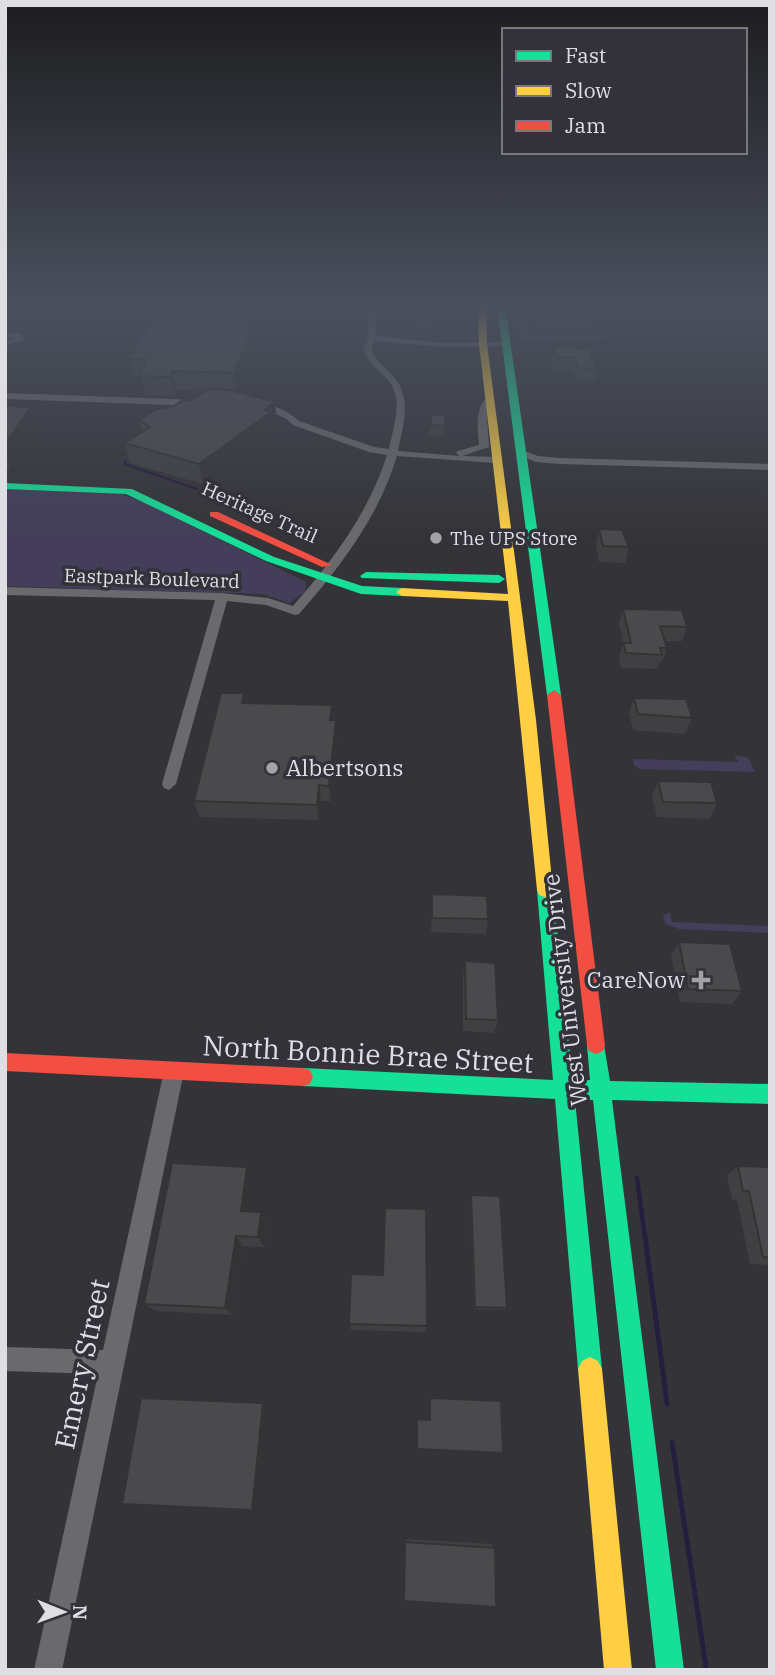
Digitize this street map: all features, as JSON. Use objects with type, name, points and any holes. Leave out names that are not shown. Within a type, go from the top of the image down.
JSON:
[{"type":"main road","points":[[487,383],[496,456],[519,500],[531,576],[542,589]]},
{"type":"main road","name":"West University Drive","points":[[512,383],[542,589],[670,1670]]},
{"type":"main road","name":"West University Drive","points":[[496,456],[500,494],[492,501],[500,567],[507,589],[528,720],[618,1670]]},
{"type":"main road","name":"Heritage Trail","points":[[5,474],[103,477],[142,483],[355,588],[542,589]]},
{"type":"main road","points":[[5,480],[69,481]]},
{"type":"main road","name":"Heritage Trail","points":[[5,486],[128,491],[270,559],[328,573],[507,589]]},
{"type":"main road","points":[[507,589],[526,603],[541,696],[548,721],[560,743]]},
{"type":"main road","name":"North Bonnie Brae Street","points":[[5,1062],[563,1090],[770,1094]]},
{"type":"street","points":[[328,573],[357,536],[394,453],[401,397],[396,383]]},
{"type":"street","points":[[5,396],[206,403]]},
{"type":"street","points":[[417,454],[464,453],[484,447],[482,417],[489,399]]},
{"type":"street","points":[[244,404],[260,404],[290,417],[296,423],[355,446],[394,453],[496,456]]},
{"type":"street","points":[[522,453],[537,459],[560,461],[770,467]]},
{"type":"street","points":[[527,487],[535,470],[560,461]]},
{"type":"street","name":"Eastpark Boulevard","points":[[5,591],[222,597],[268,602],[295,611],[328,573]]},
{"type":"street","points":[[169,784],[222,597]]},
{"type":"street","name":"Emery Street","points":[[48,1670],[174,1071]]},
{"type":"street","points":[[5,1359],[113,1362]]},
{"type":"shaded area","points":[[5,489],[120,494],[142,501],[306,582],[305,592],[289,603],[263,594],[5,586]]},
{"type":"shaded area","points":[[734,756],[748,757],[755,772],[640,769],[634,765],[633,759],[739,762]]},
{"type":"shaded area","points":[[670,913],[672,922],[770,926],[770,933],[679,929],[665,924],[663,916]]},
{"type":"building","points":[[208,389],[229,390],[275,402],[264,410],[271,412],[199,464],[125,443],[150,427],[139,420],[157,409],[174,406],[184,399],[190,401]]},
{"type":"building","points":[[5,406],[31,407],[5,444]]},
{"type":"building","points":[[432,415],[445,415],[445,426],[430,425]]},
{"type":"building","points":[[599,529],[622,530],[629,547],[603,546]]},
{"type":"building","points":[[623,609],[682,610],[687,627],[660,626],[667,648],[660,648],[662,655],[626,653],[623,643],[631,643]]},
{"type":"building","name":"Albertsons","points":[[221,693],[244,693],[242,703],[332,705],[330,720],[336,720],[329,786],[319,785],[317,805],[194,801]]},
{"type":"building","points":[[634,698],[686,699],[692,718],[638,714]]},
{"type":"building","points":[[658,781],[711,782],[717,803],[663,802]]},
{"type":"building","points":[[432,894],[487,896],[488,919],[432,918]]},
{"type":"building","points":[[679,942],[730,944],[742,991],[688,989]]},
{"type":"building","points":[[465,961],[495,963],[498,1020],[466,1019]]},
{"type":"building","points":[[172,1163],[247,1167],[241,1211],[261,1212],[258,1237],[236,1236],[225,1308],[144,1304]]},
{"type":"building","points":[[738,1166],[770,1167],[770,1258],[763,1257],[749,1191],[743,1191]]},
{"type":"building","points":[[471,1195],[500,1196],[507,1308],[475,1307]]},
{"type":"building","points":[[385,1208],[426,1209],[427,1326],[349,1324],[351,1274],[383,1275]]},
{"type":"building","points":[[141,1398],[263,1403],[252,1510],[122,1504]]},
{"type":"building","points":[[430,1398],[501,1401],[503,1453],[417,1449],[417,1419],[430,1420]]},
{"type":"building","points":[[405,1542],[495,1548],[496,1607],[404,1601]]},
{"type":"waterway","points":[[125,461],[125,464],[197,489]]},
{"type":"waterway","points":[[637,1178],[645,1238]]},
{"type":"waterway","points":[[645,1236],[667,1404]]},
{"type":"waterway","points":[[672,1442],[706,1667]]},
{"type":"traffic: fast","points":[[512,383],[554,695]]},
{"type":"traffic: fast","points":[[5,486],[128,491],[270,559],[361,590],[402,592]]},
{"type":"traffic: fast","points":[[366,576],[499,579]]},
{"type":"traffic: fast","points":[[545,890],[590,1369]]},
{"type":"traffic: fast","points":[[596,1045],[670,1670]]},
{"type":"traffic: fast","points":[[303,1077],[536,1089],[770,1094]]},
{"type":"traffic: slow","points":[[488,383],[529,720],[545,890]]},
{"type":"traffic: slow","points":[[402,592],[512,598]]},
{"type":"traffic: slow","points":[[590,1369],[618,1670]]},
{"type":"traffic: jam","points":[[214,514],[326,565]]},
{"type":"traffic: jam","points":[[554,695],[596,1045]]},
{"type":"traffic: jam","points":[[5,1062],[303,1077]]},
{"type":"place","name":"The UPS Store","points":[[436,538]]},
{"type":"place","name":"Albertsons","points":[[272,768]]},
{"type":"place","name":"CareNow","points":[[701,980]]}]
